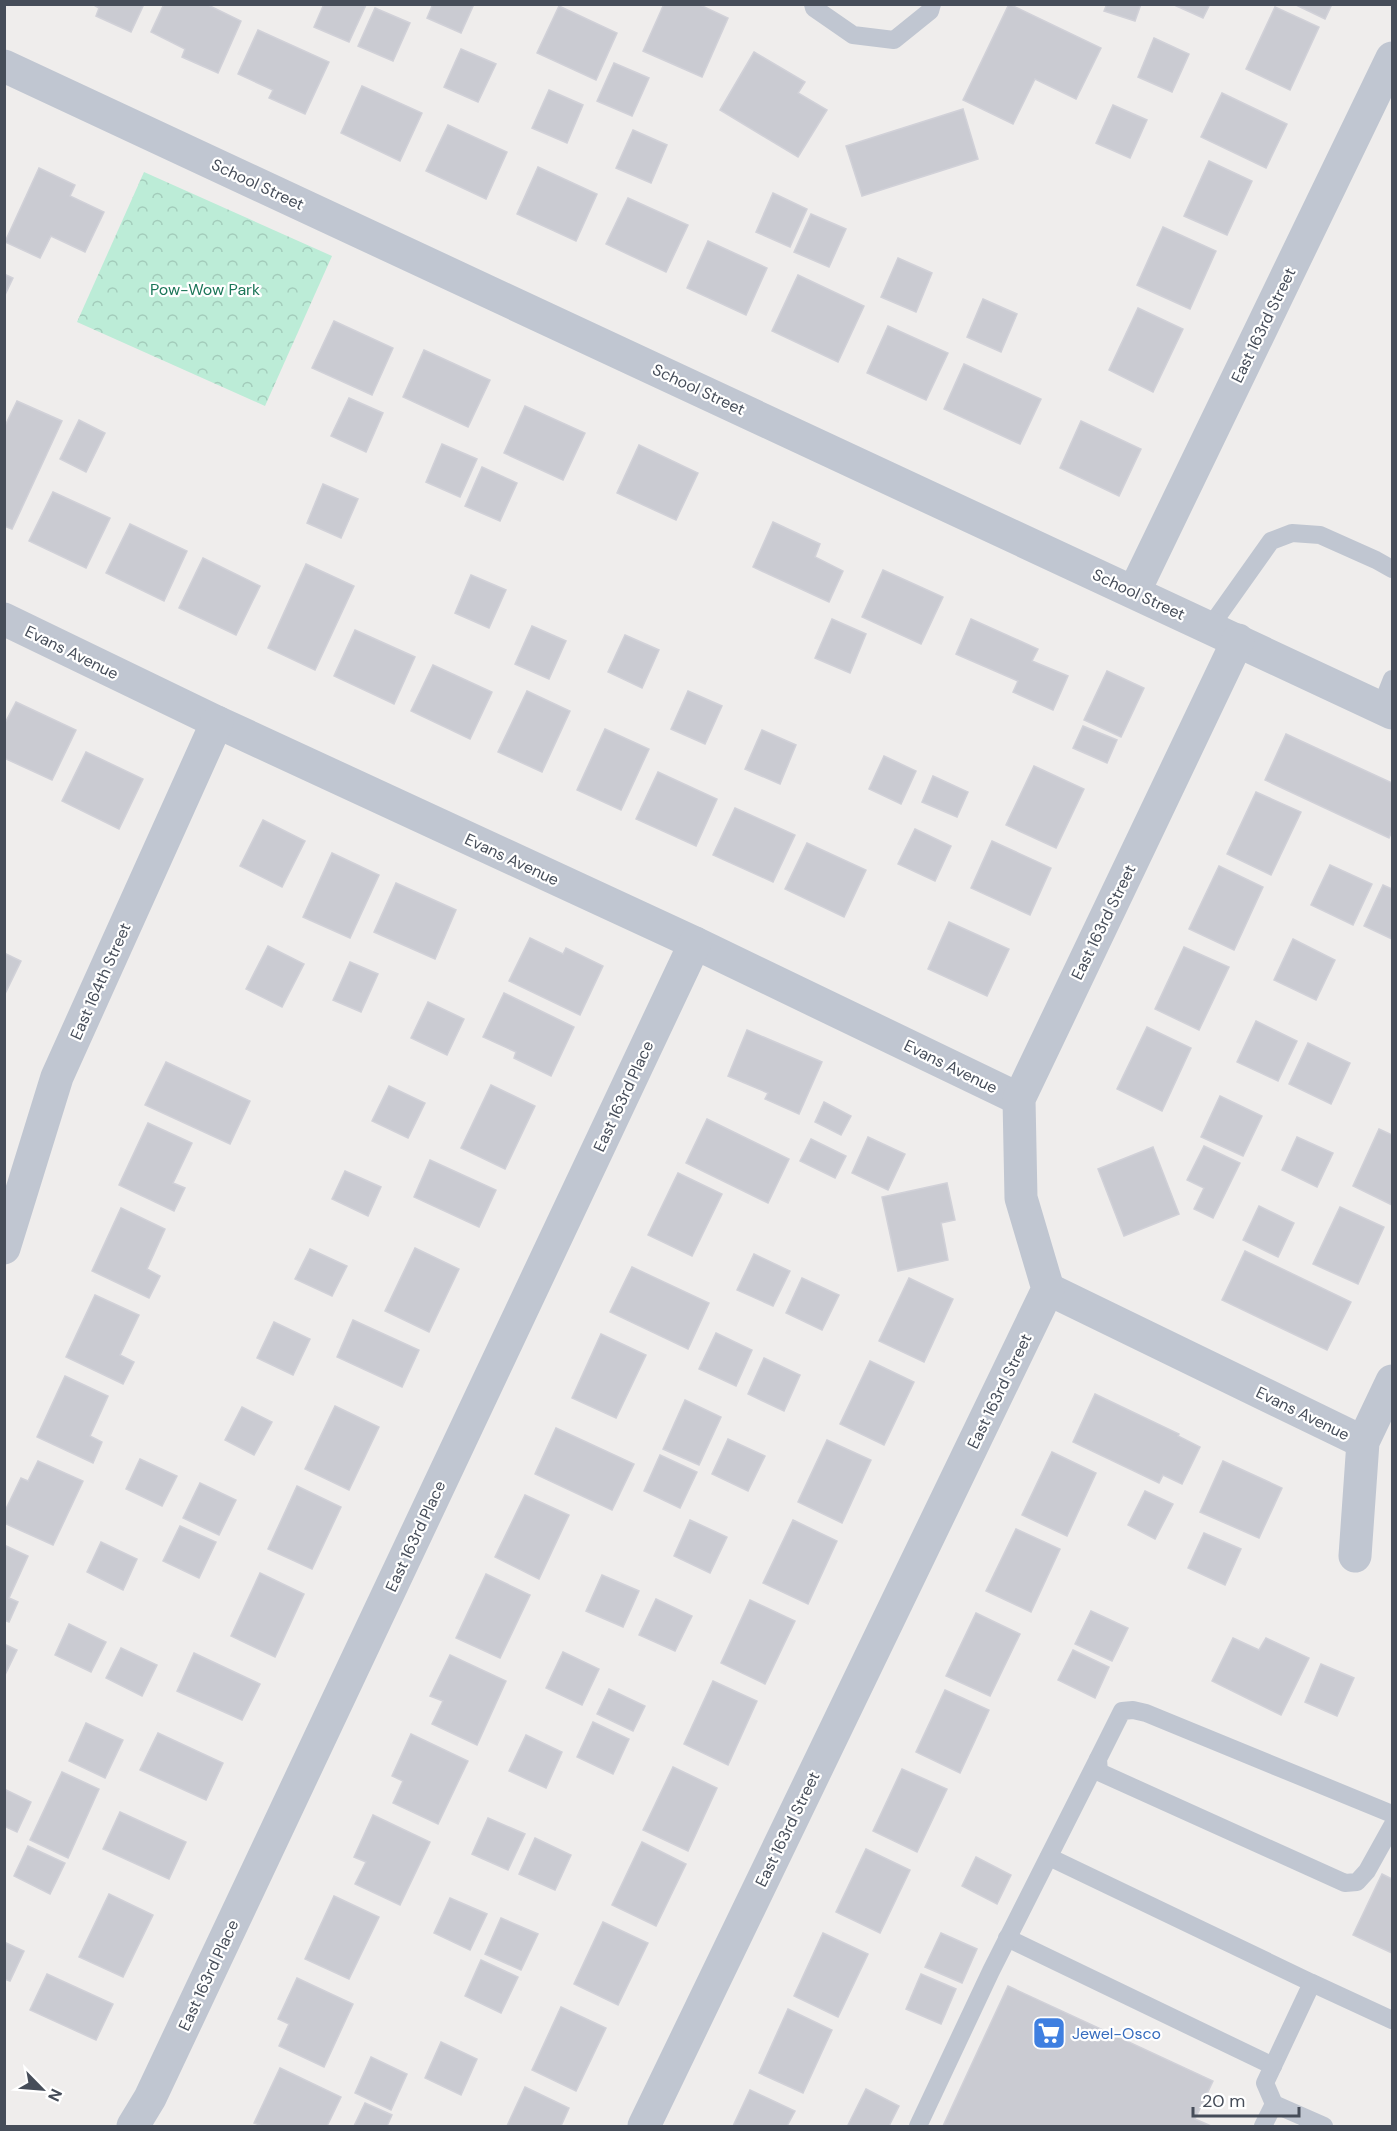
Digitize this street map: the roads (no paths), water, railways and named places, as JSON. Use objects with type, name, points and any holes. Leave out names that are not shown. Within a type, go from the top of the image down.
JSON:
[{"type":"street","name":"East 163rd Street","points":[[1134,592],[1392,58]]},
{"type":"street","name":"School Street","points":[[4,66],[1224,634],[1389,700]]},
{"type":"street","name":"Evans Avenue","points":[[4,619],[217,722],[695,943],[1019,1099]]},
{"type":"street","name":"East 163rd Street","points":[[644,2127],[1048,1289],[1021,1198],[1019,1099],[1224,634]]},
{"type":"street","name":"East 164th Street","points":[[4,1248],[57,1077],[217,722]]},
{"type":"street","name":"East 163rd Place","points":[[133,2127],[150,2098],[695,943]]},
{"type":"street","name":"Evans Avenue","points":[[1048,1289],[1363,1442]]},
{"type":"street","points":[[1355,1556],[1363,1442],[1392,1381]]},
{"type":"lane","points":[[813,4],[814,8],[853,35],[894,40],[930,11],[932,4]]},
{"type":"lane","points":[[1224,634],[1271,541],[1292,533],[1320,535],[1392,569]]},
{"type":"lane","points":[[918,2127],[1007,1938],[1122,1711],[1133,1710],[1146,1713],[1392,1814]]},
{"type":"lane","points":[[1098,1759],[1099,1772],[1345,1883],[1357,1882],[1367,1871],[1392,1826]]},
{"type":"lane","points":[[1049,1857],[1392,2020]]},
{"type":"lane","points":[[1007,1938],[1273,2066]]},
{"type":"lane","points":[[1312,1983],[1265,2083],[1274,2104],[1324,2127]]},
{"type":"lane","points":[[1263,2127],[1274,2104]]},
{"type":"place","name":"Jewel-Osco","points":[[1049,2033]]},
{"type":"park label","name":"Pow-Wow Park","points":[[205,289]]}]
